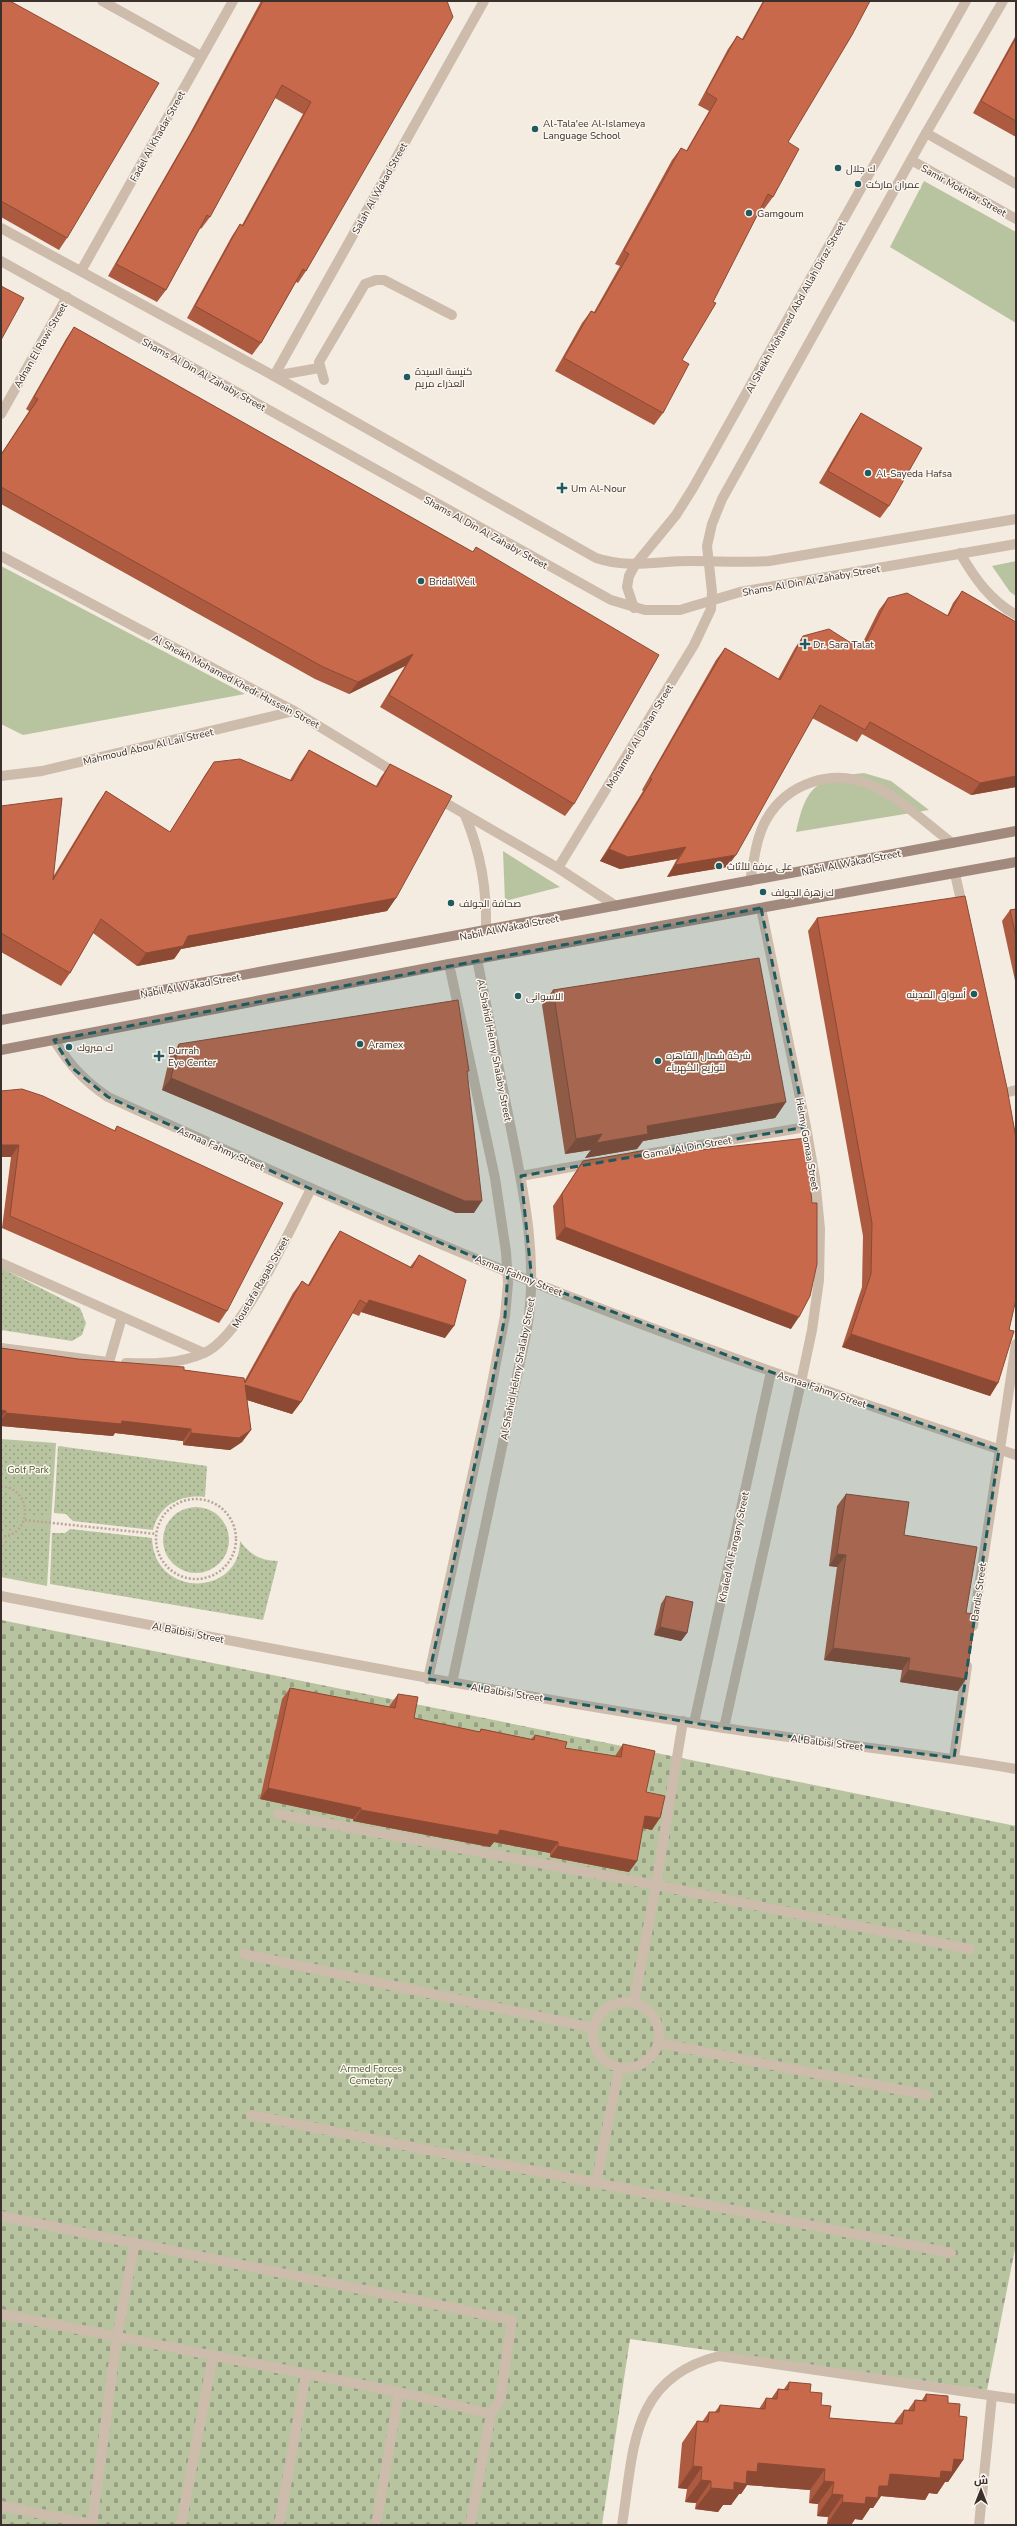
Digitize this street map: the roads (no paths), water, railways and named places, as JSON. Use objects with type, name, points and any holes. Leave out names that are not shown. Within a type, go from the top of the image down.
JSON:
[{"type":"street","points":[[102,1],[201,56]]},
{"type":"street","name":"Fadel Al Khadar Street","points":[[81,271],[233,1]]},
{"type":"street","name":"Salah Al Wakad Street","points":[[274,376],[484,1]]},
{"type":"street","points":[[712,600],[708,562],[709,535],[722,499],[912,160],[926,132],[1003,1]]},
{"type":"street","name":"Al Sheikh Mohamed Abd Allah Diraz Street","points":[[634,608],[627,586],[634,565],[676,515],[694,488],[963,2]]},
{"type":"street","points":[[926,132],[1016,184]]},
{"type":"street","name":"Samir Mokhtar Street","points":[[912,160],[1016,219]]},
{"type":"street","points":[[1,228],[274,376],[596,558],[634,565],[708,562],[746,563],[769,561],[1016,519]]},
{"type":"street","name":"Shams Al Din Al Zahaby Street","points":[[1,261],[475,526],[611,600],[634,608],[662,611],[680,610],[740,592],[1016,544]]},
{"type":"street","points":[[324,380],[319,368],[319,362],[365,284],[370,281],[384,280],[452,315]]},
{"type":"street","name":"Adnan El Rawi Street","points":[[1,414],[67,297]]},
{"type":"street","points":[[274,376],[319,368]]},
{"type":"street","points":[[960,553],[979,584],[1004,608],[1016,615]]},
{"type":"street","name":"Al Sheikh Mohamed Khedr Hussein Street","points":[[1,556],[294,711],[406,779]]},
{"type":"street","name":"Mohamed Al Dahan Street","points":[[558,868],[694,645],[707,620],[712,600]]},
{"type":"street","name":"Mahmoud Abou Al Lail Street","points":[[1,776],[42,771],[294,711]]},
{"type":"street","points":[[750,881],[759,840],[766,820],[778,804],[794,790],[812,781],[832,777],[853,778],[872,785],[952,843]]},
{"type":"street","points":[[426,791],[558,868],[616,906]]},
{"type":"street","points":[[465,815],[476,843],[484,873],[487,902],[486,931]]},
{"type":"street","name":"Nabil Al Wakad Street","points":[[1,1020],[486,931],[1016,830]]},
{"type":"street","points":[[1,1050],[449,964],[1016,862]]},
{"type":"street","points":[[955,874],[965,919]]},
{"type":"street","name":"Helmy Gomaa Street","points":[[761,908],[806,1127],[815,1178],[820,1229],[819,1258],[812,1330],[801,1382]]},
{"type":"street","name":"Al Shahid Helmy Shalaby Street","points":[[452,1683],[527,1329],[532,1281],[520,1176],[477,959]]},
{"type":"street","points":[[428,1679],[491,1392],[505,1316],[508,1272],[495,1178],[449,964]]},
{"type":"street","name":"Asmaa Fahmy Street","points":[[54,1040],[71,1067],[88,1084],[108,1097],[311,1189],[508,1272],[771,1372],[1016,1455]]},
{"type":"street","points":[[1007,1106],[1003,1089],[1016,1090]]},
{"type":"street","name":"Gamal Al Din Street","points":[[621,1159],[806,1127]]},
{"type":"street","points":[[520,1176],[605,1161]]},
{"type":"street","name":"Moustafa Ragab Street","points":[[1,1348],[110,1362],[176,1362],[204,1353],[218,1345],[241,1319],[311,1189]]},
{"type":"street","points":[[1,1262],[204,1353]]},
{"type":"street","points":[[110,1362],[122,1316]]},
{"type":"street","name":"Bardis Street","points":[[972,1635],[1016,1344]]},
{"type":"street","name":"Khaled Al Fangary Street","points":[[694,1723],[771,1372]]},
{"type":"street","points":[[724,1728],[801,1382]]},
{"type":"street","name":"Al Balbisi Street","points":[[1,1596],[428,1679],[724,1728],[954,1758],[1016,1769]]},
{"type":"street","points":[[954,1758],[968,1658]]},
{"type":"street","points":[[634,2002],[656,1885],[683,1721]]},
{"type":"street","points":[[278,1814],[656,1885],[970,1949]]},
{"type":"street","points":[[244,1954],[593,2028]]},
{"type":"street","points":[[634,2002],[649,2010],[656,2020],[659,2025],[660,2043],[651,2058],[646,2062],[636,2068],[619,2068],[603,2060],[594,2045],[593,2028],[601,2012],[616,2003],[634,2002]]},
{"type":"street","points":[[660,2043],[927,2095]]},
{"type":"street","points":[[596,2183],[619,2068]]},
{"type":"street","points":[[251,2115],[951,2253]]},
{"type":"street","points":[[1,2216],[135,2242],[512,2320],[500,2400],[491,2414],[470,2525]]},
{"type":"street","points":[[1,2506],[92,2524],[117,2337],[135,2242]]},
{"type":"street","points":[[1,2314],[399,2392],[491,2414]]},
{"type":"street","points":[[181,2525],[213,2355]]},
{"type":"street","points":[[622,2525],[638,2427],[645,2409],[655,2393],[668,2380],[683,2369],[701,2360],[719,2356],[1016,2399]]},
{"type":"street","points":[[278,2525],[306,2374]]},
{"type":"street","points":[[376,2525],[399,2392]]},
{"type":"street","points":[[979,2525],[992,2396]]},
{"type":"place","name":"Al-Tala'ee Al-Islameya Language School","points":[[535,129]]},
{"type":"place","name":"ك جلال","points":[[838,168]]},
{"type":"place","name":"عمران ماركت","points":[[858,184]]},
{"type":"place","name":"Gamgoum","points":[[749,213]]},
{"type":"place","name":"كنيسة السيدة العذراء مريم","points":[[407,377]]},
{"type":"place","name":"Al-Sayeda Hafsa","points":[[868,473]]},
{"type":"place","name":"Um Al-Nour","points":[[562,488]]},
{"type":"place","name":"Bridal Veil","points":[[421,581]]},
{"type":"place","name":"Dr. Sara Talat","points":[[805,644]]},
{"type":"place","name":"على عرفة للأثاث","points":[[719,866]]},
{"type":"place","name":"ك زهرة الجولف","points":[[763,892]]},
{"type":"place","name":"صحافة الجولف","points":[[451,903]]},
{"type":"place","name":"أسواق المدينه","points":[[974,994]]},
{"type":"place","name":"الاسوانى","points":[[518,996]]},
{"type":"place","name":"Aramex","points":[[360,1044]]},
{"type":"place","name":"ك مبروك","points":[[69,1047]]},
{"type":"place","name":"Durrah Eye Center","points":[[159,1056]]},
{"type":"place","name":"شركة شمال القاهره لتوزيع الكهرباء","points":[[658,1061]]},
{"type":"park label","name":"Golf Park","points":[[28,1469]]},
{"type":"park label","name":"Armed Forces Cemetery","points":[[371,2074]]}]
